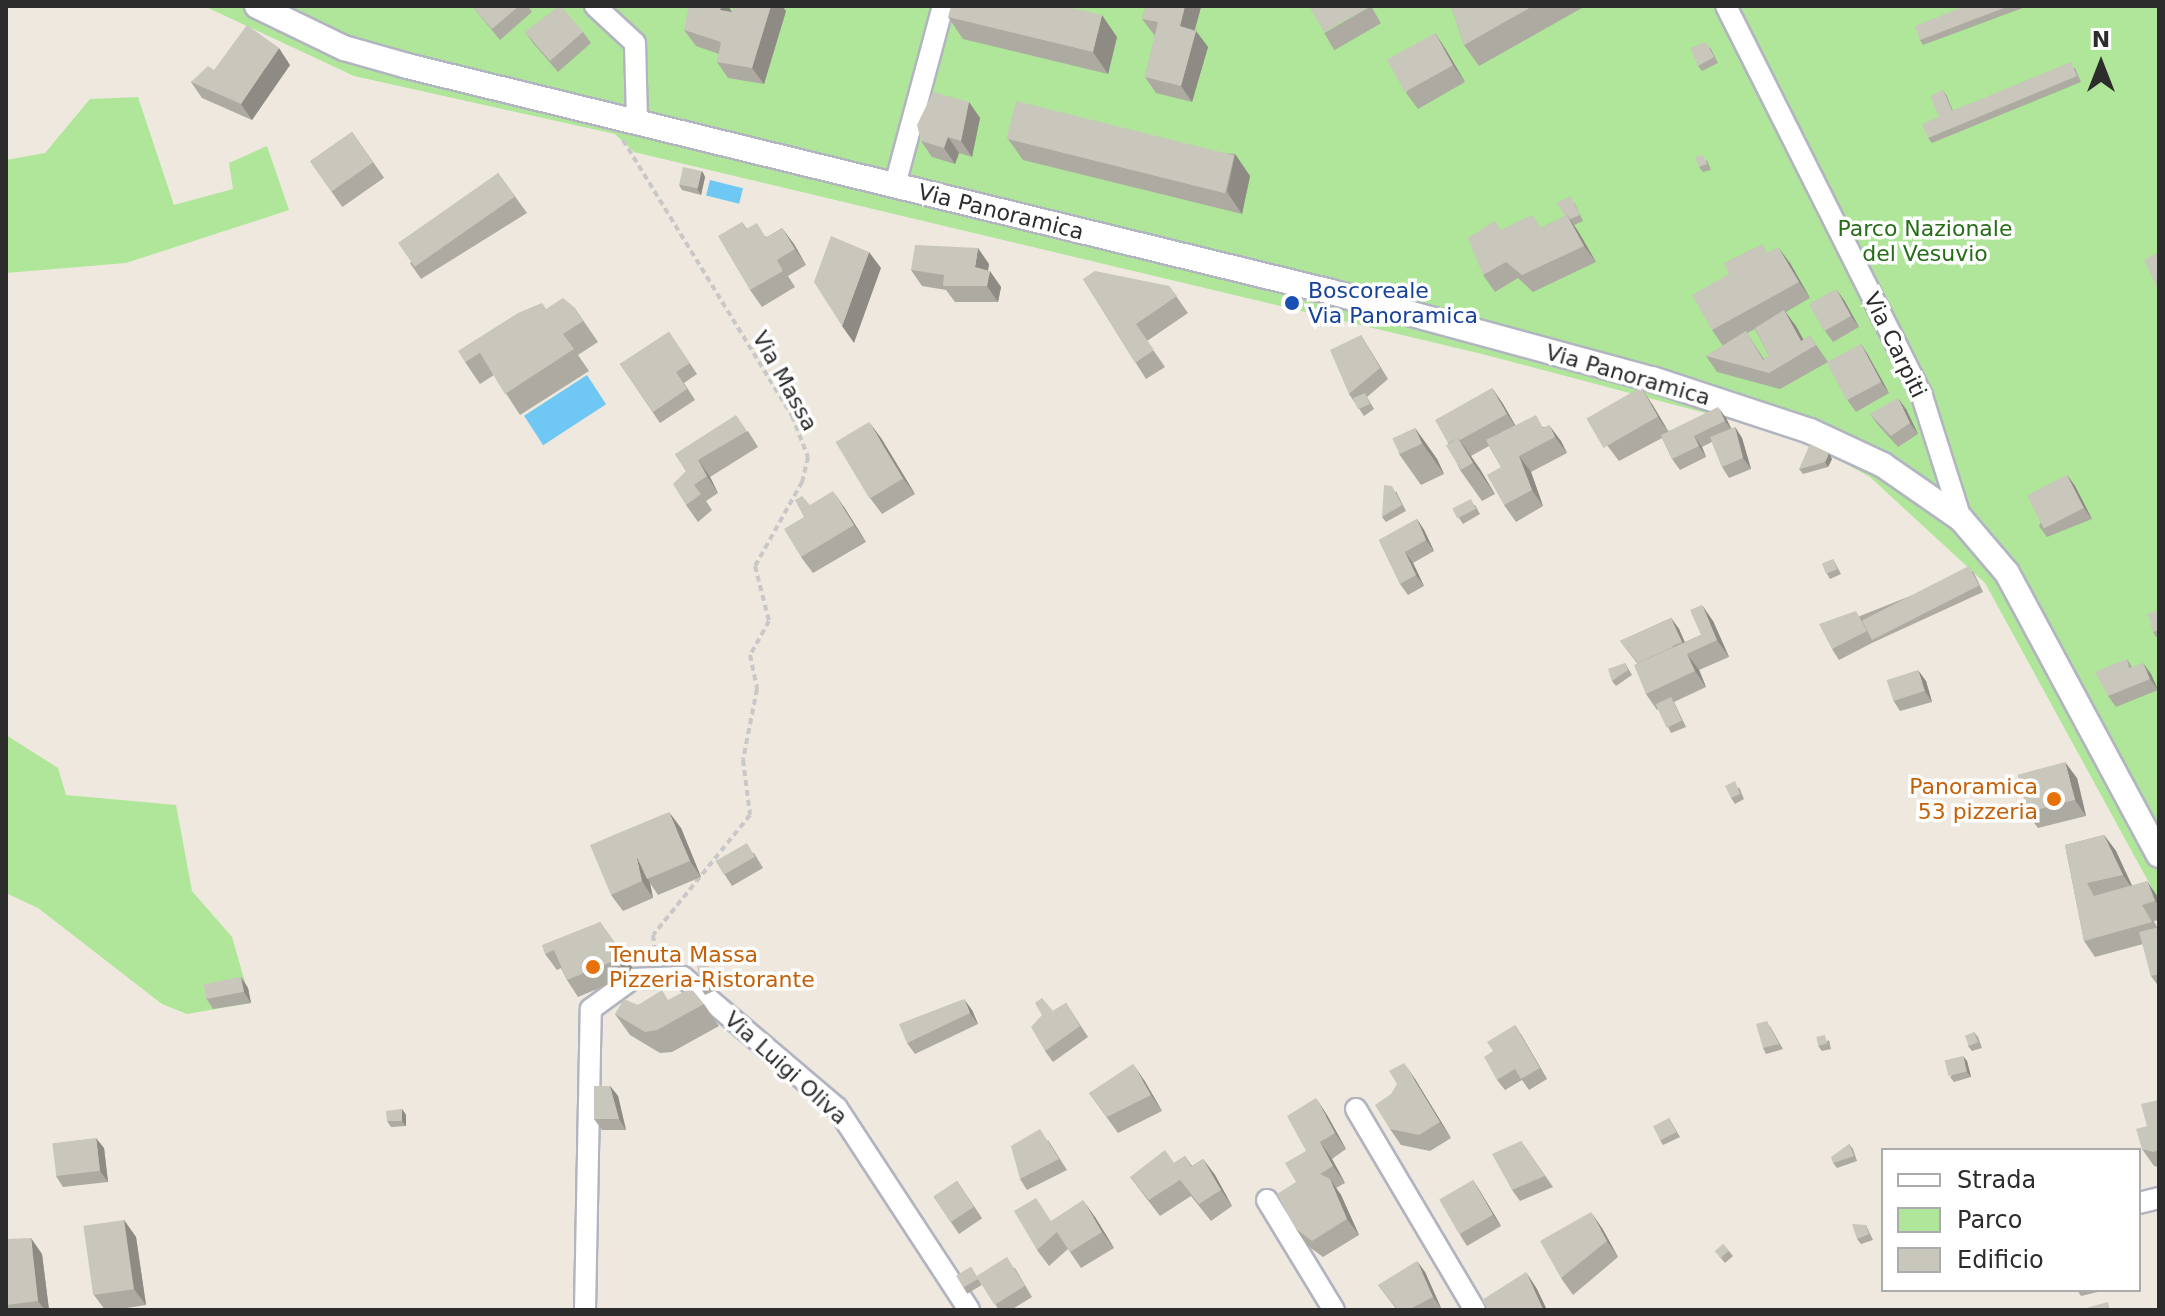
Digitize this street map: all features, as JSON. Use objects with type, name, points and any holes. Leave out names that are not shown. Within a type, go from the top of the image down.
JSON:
[{"type":"street","name":"Via Panoramica","points":[[257,6],[344,48],[1652,379],[1810,431],[1883,465],[1961,519],[2007,573],[2159,855]]},
{"type":"street","name":"Via Panoramica","points":[[895,185],[943,6]]},
{"type":"street","name":"Via Carpiti","points":[[1726,6],[1922,396],[1961,519]]},
{"type":"street","points":[[604,9],[635,43],[637,122]]},
{"type":"street","name":"Via Luigi Oliva","points":[[658,978],[683,977],[837,1108],[969,1310]]},
{"type":"street","points":[[585,1310],[591,1009],[632,979],[658,978]]},
{"type":"street","points":[[1356,1109],[1475,1310]]},
{"type":"street","points":[[1267,1200],[1334,1310]]},
{"type":"path","name":"Via Massa","points":[[607,114],[792,416],[808,457],[802,482],[755,566],[769,621],[750,655],[757,689],[743,760],[750,815],[653,935],[658,978]]},
{"type":"green space","name":"Parco Nazionale del Vesuvio","points":[[204,6],[2159,6],[2159,901],[1985,583],[1870,477],[1800,438],[1482,354],[634,152],[615,134],[354,76]]},
{"type":"green space","points":[[138,97],[174,205],[233,189],[229,163],[267,146],[289,210],[126,263],[6,273],[6,160],[45,153],[90,99]]},
{"type":"green space","points":[[6,735],[58,768],[66,795],[176,805],[192,891],[232,937],[251,1003],[187,1014],[162,1004],[38,908],[6,893]]},
{"type":"water","points":[[710,180],[743,188],[739,204],[706,196]]},
{"type":"water","points":[[587,375],[606,404],[543,445],[524,416]]},
{"type":"building","points":[[472,6],[519,6],[492,29]]},
{"type":"building","points":[[559,6],[583,32],[550,61],[525,32]]},
{"type":"building","points":[[689,6],[721,6],[720,10],[732,12],[735,6],[771,6],[752,68],[717,62],[721,42],[684,30]]},
{"type":"building","points":[[951,6],[1064,6],[1102,15],[1093,52],[948,17]]},
{"type":"building","points":[[1146,6],[1185,6],[1180,26],[1196,31],[1181,86],[1145,77],[1158,22],[1142,19]]},
{"type":"building","points":[[1309,6],[1369,6],[1369,7],[1324,32]]},
{"type":"building","points":[[1451,6],[1533,6],[1464,45]]},
{"type":"building","points":[[1965,6],[2009,6],[1920,40],[1915,26]]},
{"type":"building","points":[[247,25],[279,48],[241,104],[191,82],[208,66],[214,70]]},
{"type":"building","points":[[1435,33],[1453,65],[1405,92],[1387,60]]},
{"type":"building","points":[[1706,42],[1714,57],[1698,66],[1690,48]]},
{"type":"building","points":[[2071,62],[2077,76],[1928,138],[1922,124],[1939,117],[1930,96],[1943,90],[1952,111]]},
{"type":"building","points":[[933,92],[969,102],[961,141],[948,137],[944,148],[921,141],[917,125]]},
{"type":"building","points":[[1016,101],[1234,155],[1225,193],[1007,139]]},
{"type":"building","points":[[352,132],[373,162],[331,192],[310,161]]},
{"type":"building","points":[[1703,155],[1707,164],[1699,167],[1695,157]]},
{"type":"building","points":[[683,167],[702,171],[698,189],[679,185]]},
{"type":"building","points":[[498,173],[515,197],[415,267],[398,243]]},
{"type":"building","points":[[1570,196],[1580,215],[1570,219],[1557,203]]},
{"type":"building","points":[[1532,215],[1541,228],[1567,215],[1584,246],[1522,275],[1506,262],[1483,275],[1468,238],[1495,221],[1501,230]]},
{"type":"building","points":[[742,222],[746,229],[757,223],[766,238],[782,228],[795,249],[777,260],[783,271],[750,290],[718,236]]},
{"type":"building","points":[[831,236],[869,252],[842,326],[814,282]]},
{"type":"building","points":[[1762,244],[1767,253],[1778,247],[1799,282],[1712,330],[1692,295],[1729,274],[1724,263]]},
{"type":"building","points":[[915,245],[978,248],[975,267],[990,271],[987,286],[943,286],[944,275],[911,270]]},
{"type":"building","points":[[2159,252],[2159,292],[2144,260]]},
{"type":"building","points":[[1095,271],[1169,286],[1177,296],[1136,324],[1154,350],[1135,363],[1083,279]]},
{"type":"building","points":[[1836,289],[1851,316],[1824,331],[1809,304]]},
{"type":"building","points":[[563,298],[583,321],[563,334],[574,349],[505,394],[480,353],[465,362],[458,351],[518,313],[542,303],[546,309]]},
{"type":"building","points":[[1784,310],[1801,341],[1810,336],[1816,345],[1769,373],[1706,356],[1746,331],[1763,360],[1769,356],[1755,328]]},
{"type":"building","points":[[669,332],[690,363],[676,372],[687,389],[653,412],[620,364]]},
{"type":"building","points":[[1361,335],[1380,368],[1349,394],[1330,350]]},
{"type":"building","points":[[1861,344],[1881,382],[1847,400],[1827,362]]},
{"type":"building","points":[[1641,387],[1658,416],[1603,448],[1586,418]]},
{"type":"building","points":[[1492,388],[1507,414],[1460,440],[1458,438],[1448,443],[1435,420]]},
{"type":"building","points":[[1365,393],[1370,404],[1358,409],[1353,398]]},
{"type":"building","points":[[1898,398],[1910,423],[1891,436],[1870,414]]},
{"type":"building","points":[[1718,407],[1725,421],[1694,436],[1699,446],[1672,459],[1661,435]]},
{"type":"building","points":[[736,415],[747,431],[698,460],[707,476],[694,485],[701,494],[686,505],[673,484],[686,471],[675,454]]},
{"type":"building","points":[[1536,415],[1543,428],[1549,425],[1555,437],[1519,456],[1532,490],[1504,505],[1487,475],[1501,467],[1486,440]]},
{"type":"building","points":[[869,422],[903,479],[870,499],[836,442]]},
{"type":"building","points":[[1735,427],[1743,458],[1722,467],[1710,437]]},
{"type":"building","points":[[1415,428],[1422,443],[1400,454],[1392,439]]},
{"type":"building","points":[[1458,438],[1473,463],[1461,470],[1446,445]]},
{"type":"building","points":[[1810,444],[1829,453],[1825,462],[1799,469]]},
{"type":"building","points":[[2067,475],[2084,508],[2044,528],[2027,495]]},
{"type":"building","points":[[1384,485],[1392,486],[1402,505],[1382,517]]},
{"type":"building","points":[[833,491],[854,525],[801,557],[784,529],[804,517],[795,500],[802,496],[810,505]]},
{"type":"building","points":[[1471,499],[1476,509],[1457,518],[1452,509]]},
{"type":"building","points":[[1417,519],[1426,540],[1405,552],[1416,575],[1400,584],[1379,540]]},
{"type":"building","points":[[1833,559],[1837,569],[1826,574],[1822,563]]},
{"type":"building","points":[[1969,566],[1979,586],[1872,640],[1862,620]]},
{"type":"building","points":[[1702,605],[1717,640],[1687,654],[1695,671],[1646,694],[1634,665],[1701,635],[1690,610]]},
{"type":"building","points":[[2159,610],[2159,630],[2153,632],[2148,614]]},
{"type":"building","points":[[1856,611],[1867,631],[1832,649],[1819,624]]},
{"type":"building","points":[[1671,618],[1682,642],[1638,663],[1620,641]]},
{"type":"building","points":[[2127,659],[2129,668],[2143,663],[2150,679],[2108,696],[2095,672]]},
{"type":"building","points":[[1625,663],[1628,670],[1612,681],[1608,669]]},
{"type":"building","points":[[1918,670],[1925,691],[1893,701],[1887,680]]},
{"type":"building","points":[[1671,697],[1682,721],[1667,728],[1656,704]]},
{"type":"building","points":[[2065,762],[2075,800],[2028,812],[2018,775]]},
{"type":"building","points":[[1735,781],[1740,794],[1731,798],[1725,786]]},
{"type":"building","points":[[669,812],[690,861],[647,879],[636,855],[642,881],[611,895],[590,845]]},
{"type":"building","points":[[2104,835],[2123,875],[2087,883],[2094,896],[2147,881],[2155,901],[2142,905],[2152,922],[2084,941],[2065,845]]},
{"type":"building","points":[[747,843],[755,857],[724,875],[716,861]]},
{"type":"building","points":[[600,922],[621,951],[616,960],[567,980],[554,950],[545,954],[542,945]]},
{"type":"building","points":[[2159,927],[2159,974],[2151,976],[2139,932]]},
{"type":"building","points":[[697,965],[708,966],[714,984],[701,989]]},
{"type":"building","points":[[241,977],[244,992],[207,999],[204,984]]},
{"type":"building","points":[[691,988],[704,1004],[657,1030],[645,1032],[615,1014],[624,999],[638,1005],[662,990],[668,1000]]},
{"type":"building","points":[[1042,998],[1053,1011],[1066,1003],[1080,1026],[1045,1051],[1031,1027],[1042,1015],[1035,1003]]},
{"type":"building","points":[[964,999],[970,1013],[907,1043],[899,1024]]},
{"type":"building","points":[[1767,1021],[1779,1044],[1763,1048],[1756,1024]]},
{"type":"building","points":[[1515,1025],[1540,1068],[1521,1079],[1515,1069],[1497,1080],[1484,1057],[1493,1051],[1487,1042]]},
{"type":"building","points":[[1974,1032],[1978,1042],[1969,1046],[1965,1036]]},
{"type":"building","points":[[1825,1035],[1827,1044],[1818,1046],[1816,1037]]},
{"type":"building","points":[[1963,1056],[1967,1072],[1948,1076],[1945,1061]]},
{"type":"building","points":[[1404,1063],[1440,1122],[1419,1135],[1390,1129],[1375,1105],[1391,1094],[1397,1084],[1389,1071]]},
{"type":"building","points":[[1133,1064],[1151,1095],[1107,1117],[1089,1093]]},
{"type":"building","points":[[594,1086],[610,1086],[619,1119],[594,1119]]},
{"type":"building","points":[[1316,1098],[1335,1133],[1320,1142],[1333,1166],[1320,1174],[1330,1179],[1347,1219],[1312,1241],[1296,1229],[1277,1194],[1296,1182],[1285,1163],[1306,1151],[1287,1116]]},
{"type":"building","points":[[2159,1100],[2159,1150],[2153,1152],[2142,1149],[2136,1129],[2147,1126],[2141,1104]]},
{"type":"building","points":[[402,1109],[402,1121],[387,1121],[386,1111]]},
{"type":"building","points":[[1669,1118],[1676,1132],[1660,1140],[1653,1126]]},
{"type":"building","points":[[1040,1129],[1059,1159],[1020,1179],[1011,1146]]},
{"type":"building","points":[[96,1138],[100,1171],[56,1176],[52,1143]]},
{"type":"building","points":[[1521,1141],[1545,1176],[1512,1190],[1492,1154]]},
{"type":"building","points":[[1849,1144],[1854,1156],[1833,1163],[1831,1157]]},
{"type":"building","points":[[1165,1150],[1174,1163],[1185,1156],[1191,1167],[1203,1159],[1221,1190],[1199,1204],[1180,1180],[1149,1200],[1130,1177]]},
{"type":"building","points":[[1473,1180],[1493,1215],[1459,1234],[1439,1200]]},
{"type":"building","points":[[957,1181],[974,1207],[950,1222],[934,1196]]},
{"type":"building","points":[[1036,1198],[1051,1221],[1083,1200],[1102,1232],[1070,1252],[1057,1232],[1037,1250],[1014,1211]]},
{"type":"building","points":[[1591,1212],[1607,1241],[1561,1278],[1540,1241]]},
{"type":"building","points":[[124,1220],[134,1289],[93,1295],[83,1226]]},
{"type":"building","points":[[1852,1224],[1866,1225],[1869,1234],[1857,1239]]},
{"type":"building","points":[[31,1238],[38,1301],[6,1305],[6,1239]]},
{"type":"building","points":[[1723,1244],[1729,1251],[1721,1258],[1715,1251]]},
{"type":"building","points":[[1007,1257],[1025,1286],[994,1305],[976,1276]]},
{"type":"building","points":[[1417,1261],[1433,1297],[1408,1310],[1398,1310],[1378,1285]]},
{"type":"building","points":[[971,1267],[978,1279],[963,1288],[956,1276]]},
{"type":"building","points":[[1526,1272],[1543,1309],[1489,1310],[1482,1300]]},
{"type":"building","points":[[2108,1302],[2110,1310],[2079,1310]]},
{"type":"place","name":"Boscoreale Via Panoramica","points":[[1292,303]]},
{"type":"place","name":"Panoramica 53 pizzeria","points":[[2054,799]]},
{"type":"place","name":"Tenuta Massa Pizzeria-Ristorante","points":[[593,967]]}]
